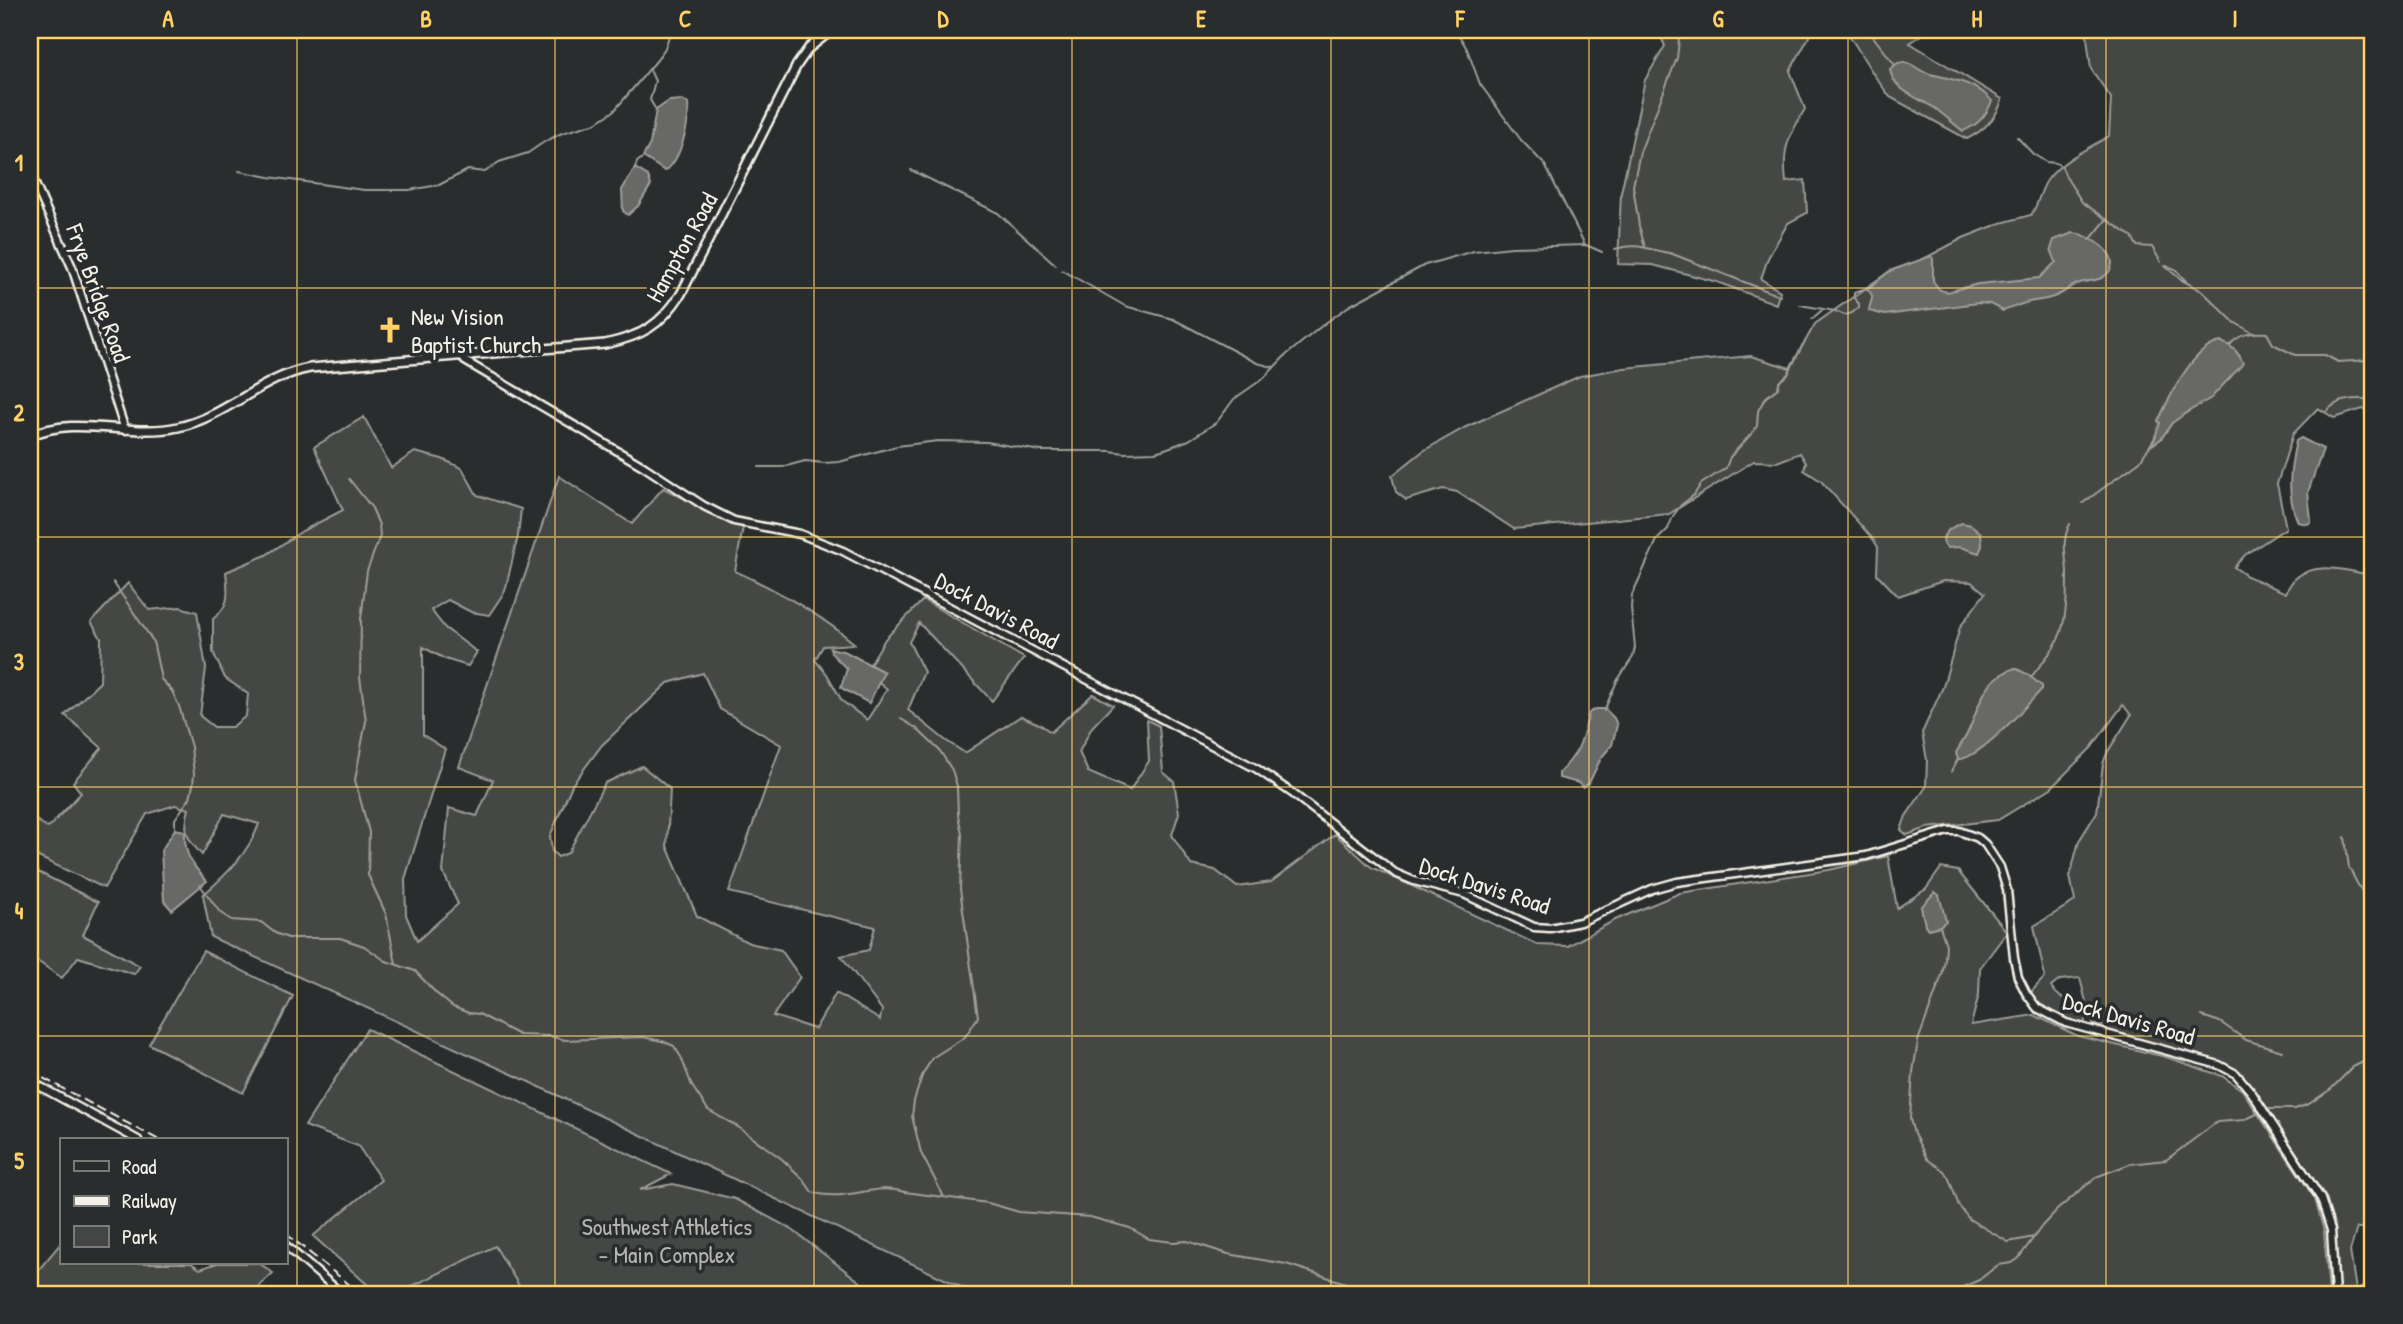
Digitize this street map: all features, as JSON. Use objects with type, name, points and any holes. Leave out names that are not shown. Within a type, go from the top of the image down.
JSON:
[{"type":"main road","name":"Hampton Road","points":[[30,436],[64,426],[160,430],[192,424],[268,382],[298,370],[461,354],[605,344],[636,336],[660,321],[681,295],[797,65],[809,48],[832,30]]},
{"type":"street","name":"Frye Bridge Road","points":[[30,173],[72,267],[125,430]]},
{"type":"street","name":"Dock Davis Road","points":[[461,354],[465,361],[643,466],[704,506],[734,521],[800,534],[843,551],[1257,769],[1303,801],[1395,873],[1414,881],[1464,894],[1534,926],[1550,928],[1571,925],[1652,889],[1677,882],[1753,870],[1828,863],[1866,856],[1948,831],[1969,833],[1985,844],[2000,867],[2007,890],[2015,967],[2025,992],[2037,1008],[2066,1023],[2219,1065],[2236,1074],[2252,1093],[2321,1199],[2331,1230],[2334,1294]]},
{"type":"street","points":[[30,1081],[134,1138]]},
{"type":"street","points":[[287,1247],[342,1294]]},
{"type":"shaded area","points":[[1904,62],[1926,73],[1979,90],[1992,101],[1987,111],[1977,123],[1963,131],[1936,109],[1896,83],[1890,69]]},
{"type":"shaded area","points":[[682,100],[688,103],[686,130],[676,159],[665,171],[643,157],[650,144],[656,110],[669,101]]},
{"type":"shaded area","points":[[635,168],[648,176],[651,185],[638,206],[628,215],[623,211],[622,190]]},
{"type":"shaded area","points":[[2073,233],[2088,237],[2109,254],[2111,268],[2106,275],[2097,280],[2077,284],[2059,295],[2003,311],[1990,304],[1978,303],[1885,315],[1869,311],[1872,297],[1867,289],[1890,271],[1931,256],[1933,281],[1940,290],[1947,292],[1978,284],[2039,278],[2056,262],[2051,249],[2054,240]]},
{"type":"shaded area","points":[[2222,342],[2237,353],[2243,363],[2241,366],[2211,398],[2172,423],[2161,439],[2152,445],[2160,423],[2158,421],[2192,362],[2211,345]]},
{"type":"shaded area","points":[[2301,438],[2323,449],[2308,492],[2311,521],[2308,524],[2298,522],[2291,492],[2294,451],[2296,441]]},
{"type":"shaded area","points":[[1962,523],[1971,525],[1981,533],[1982,546],[1979,553],[1960,547],[1947,548],[1944,544],[1946,532]]},
{"type":"shaded area","points":[[830,648],[846,652],[884,672],[869,703],[841,687],[847,669],[832,654]]},
{"type":"shaded area","points":[[2015,668],[2027,674],[2042,686],[2042,689],[1989,742],[1967,757],[1958,759],[1956,753],[1988,687],[2003,673]]},
{"type":"shaded area","points":[[1596,709],[1605,709],[1617,725],[1612,745],[1601,758],[1589,783],[1583,787],[1579,783],[1559,778],[1559,773],[1576,752],[1589,713]]},
{"type":"shaded area","points":[[175,829],[185,831],[190,858],[207,881],[172,910],[164,901],[161,851]]},
{"type":"shaded area","points":[[1935,892],[1939,895],[1946,921],[1940,926],[1928,929],[1921,907]]},
{"type":"shaded area","points":[[495,1246],[524,1294],[396,1294]]},
{"type":"green space","points":[[1658,30],[1809,30],[1809,37],[1790,71],[1805,109],[1790,136],[1785,160],[1786,182],[1805,180],[1807,213],[1788,223],[1768,258],[1761,279],[1780,291],[1776,304],[1717,282],[1653,265],[1618,264],[1621,193],[1645,80],[1665,46]]},
{"type":"green space","points":[[1846,30],[1929,30],[1910,43],[2002,99],[1997,112],[1984,128],[1967,139],[1890,97]]},
{"type":"green space","points":[[2086,30],[2373,30],[2373,410],[2363,409],[2334,418],[2318,408],[2293,434],[2277,484],[2286,528],[2245,555],[2234,567],[2247,576],[2286,593],[2292,582],[2301,574],[2312,570],[2336,569],[2373,576],[2373,1231],[2357,1228],[2350,1251],[2356,1290],[2373,1280],[2373,1294],[2339,1294],[2327,1199],[2251,1086],[2238,1073],[2222,1063],[2094,1025],[2080,978],[2060,980],[2051,987],[2059,996],[2082,1011],[2086,1016],[2084,1025],[2054,1014],[2030,993],[2045,977],[2034,926],[2075,901],[2070,876],[2079,841],[2097,812],[2103,764],[2107,753],[2131,715],[2123,705],[2091,748],[2051,788],[1998,820],[1927,828],[1907,835],[1901,830],[1906,816],[1926,787],[1927,760],[1922,733],[1943,687],[1960,627],[1985,593],[1971,582],[1943,581],[1898,596],[1877,574],[1878,547],[1873,539],[1821,481],[1804,470],[1806,463],[1800,453],[1777,462],[1754,461],[1669,514],[1514,529],[1457,492],[1443,489],[1406,500],[1396,492],[1392,476],[1423,451],[1466,427],[1580,376],[1624,368],[1751,356],[1790,368],[1815,324],[1890,271],[1918,262],[1963,238],[2031,215],[2045,183],[2054,172],[2068,160],[2109,136],[2111,98],[2091,69]]},
{"type":"green space","points":[[364,417],[391,468],[415,452],[442,459],[462,468],[477,495],[521,509],[518,536],[505,591],[489,615],[471,612],[448,600],[431,610],[445,628],[477,652],[468,666],[445,659],[423,647],[423,735],[445,749],[405,879],[406,915],[417,941],[458,904],[443,872],[449,808],[477,816],[493,780],[459,767],[559,476],[632,524],[663,488],[743,527],[735,571],[798,603],[855,644],[823,646],[815,660],[827,674],[842,701],[867,720],[887,689],[866,671],[885,639],[923,600],[1024,658],[992,701],[919,623],[909,642],[924,672],[908,710],[965,753],[1021,716],[1051,732],[1093,694],[1113,705],[1092,727],[1079,752],[1088,772],[1130,790],[1149,761],[1147,720],[1159,726],[1163,772],[1174,781],[1179,813],[1172,835],[1191,865],[1215,870],[1237,887],[1271,882],[1335,834],[1371,867],[1538,945],[1568,946],[1615,920],[1680,893],[1829,870],[1888,856],[1897,908],[1926,889],[1941,868],[1958,871],[2007,932],[1980,968],[1979,994],[1971,1025],[2034,1015],[2078,1036],[2166,1057],[2222,1076],[2242,1090],[2315,1199],[2324,1231],[2329,1294],[976,1294],[525,1080],[211,937],[203,895],[236,863],[259,824],[224,814],[202,855],[187,834],[189,809],[175,805],[147,814],[104,888],[30,853],[30,816],[48,828],[81,793],[73,782],[102,748],[65,715],[100,682],[101,638],[91,622],[128,583],[149,610],[180,607],[197,612],[206,668],[200,716],[214,727],[232,727],[246,716],[248,694],[225,678],[213,652],[213,619],[226,604],[226,572],[266,555],[302,531],[343,510],[314,447]],"holes":[[[703,673],[720,709],[781,745],[729,892],[875,927],[869,950],[841,956],[882,1010],[880,1020],[836,993],[815,1029],[773,1016],[800,977],[781,950],[749,943],[697,916],[667,846],[670,789],[642,766],[605,783],[568,853],[558,857],[552,851],[550,836],[572,785],[602,745],[668,683]]]},
{"type":"green space","points":[[30,868],[98,902],[83,935],[140,966],[134,974],[78,957],[62,978],[30,956]]},
{"type":"green space","points":[[203,951],[293,996],[243,1093],[149,1044]]},
{"type":"green space","name":"Southwest Athletics - Main Complex","points":[[367,1029],[671,1174],[640,1190],[673,1184],[735,1199],[791,1229],[876,1294],[747,1294],[743,1291],[739,1294],[524,1294],[495,1246],[396,1294],[378,1294],[313,1236],[381,1180],[358,1146],[305,1126]]},
{"type":"green space","points":[[60,1244],[60,1264],[192,1264],[200,1269],[214,1264],[260,1264],[273,1273],[250,1294],[30,1294],[30,1280]]},
{"type":"waterway","points":[[239,171],[364,190],[409,190],[439,185],[468,170],[485,172],[499,162],[528,153],[562,133],[596,123],[614,111],[657,60],[665,48],[671,30]]},
{"type":"waterway","points":[[1456,30],[1467,49],[1480,84],[1521,140],[1545,165],[1585,245]]},
{"type":"waterway","points":[[1645,247],[1633,186],[1640,152],[1677,58],[1680,30]]},
{"type":"waterway","points":[[1868,30],[1895,65]]},
{"type":"waterway","points":[[650,70],[655,81],[650,100],[656,110]]},
{"type":"waterway","points":[[2017,137],[2033,154],[2062,167],[2082,202],[2132,237],[2137,246],[2152,247],[2161,262]]},
{"type":"waterway","points":[[635,168],[637,162],[644,157]]},
{"type":"waterway","points":[[911,170],[998,213],[1056,265]]},
{"type":"waterway","points":[[2090,240],[2107,219]]},
{"type":"waterway","points":[[759,467],[783,467],[805,461],[839,462],[897,446],[938,441],[987,442],[1041,451],[1155,452],[1189,440],[1217,422],[1234,399],[1264,378],[1285,356],[1324,324],[1349,306],[1425,265],[1474,251],[1512,247],[1586,245],[1602,252]]},
{"type":"waterway","points":[[1615,249],[1637,246],[1670,253],[1780,296]]},
{"type":"waterway","points":[[2165,266],[2180,279],[2202,291],[2234,322],[2251,332]]},
{"type":"waterway","points":[[2167,266],[2175,269],[2186,281]]},
{"type":"waterway","points":[[1062,270],[1125,306],[1173,319],[1257,363],[1273,367]]},
{"type":"waterway","points":[[1800,305],[1845,315],[1859,307],[1854,292],[1867,288]]},
{"type":"waterway","points":[[1812,319],[1822,310]]},
{"type":"waterway","points":[[2230,345],[2247,334],[2267,333],[2273,344],[2295,355],[2325,355],[2338,362],[2368,360],[2373,364]]},
{"type":"waterway","points":[[1604,711],[1617,681],[1633,657],[1635,647],[1632,595],[1657,540],[1668,529],[1681,505],[1694,495],[1701,484],[1726,468],[1730,457],[1753,432],[1757,426],[1758,411],[1765,398],[1778,388],[1779,382],[1788,374],[1803,344]]},
{"type":"waterway","points":[[2326,412],[2341,402],[2354,399],[2373,400]]},
{"type":"waterway","points":[[2083,503],[2140,461],[2156,436]]},
{"type":"waterway","points":[[349,479],[372,508],[379,525],[380,536],[367,571],[361,619],[360,677],[366,721],[355,780],[369,832],[368,875],[386,914],[396,964]]},
{"type":"waterway","points":[[2031,678],[2055,645],[2063,625],[2067,587],[2065,542],[2070,524]]},
{"type":"waterway","points":[[113,582],[153,641],[161,679],[172,691],[179,706],[191,747],[193,785],[190,798],[175,819],[175,830]]},
{"type":"waterway","points":[[901,719],[916,728],[940,751],[952,770],[957,786],[962,834],[960,889],[978,1017],[965,1037],[932,1058],[922,1076],[912,1116],[921,1153],[944,1197]]},
{"type":"waterway","points":[[1951,772],[1958,759]]},
{"type":"waterway","points":[[2345,837],[2349,868],[2373,913]]},
{"type":"waterway","points":[[200,885],[219,911],[231,920],[261,922],[275,933],[288,938],[340,938],[364,946],[386,961],[415,971],[453,1007],[479,1014],[519,1035],[550,1036],[565,1040],[643,1037],[674,1046],[692,1086],[708,1110],[738,1127],[782,1159],[812,1192],[837,1195],[882,1189],[988,1203],[1019,1212],[1090,1217],[1130,1228],[1149,1239],[1187,1241],[1228,1254],[1286,1264],[1380,1294]]},
{"type":"waterway","points":[[1940,926],[1946,945],[1945,959],[1942,975],[1918,1041],[1910,1119],[1914,1134],[1927,1159],[1944,1171],[1959,1206],[1969,1219],[2008,1242],[2034,1237]]},
{"type":"waterway","points":[[2202,1016],[2220,1022],[2246,1040],[2282,1051]]},
{"type":"waterway","points":[[2270,1109],[2295,1109],[2309,1104],[2331,1089],[2353,1067],[2373,1057]]},
{"type":"waterway","points":[[1947,1294],[1979,1280],[1998,1265],[2012,1263],[2018,1259],[2057,1210],[2096,1177],[2130,1164],[2166,1160],[2217,1122],[2244,1120],[2261,1112]]},
{"type":"railway","points":[[30,1071],[155,1138]]},
{"type":"railway","points":[[287,1235],[361,1294]]},
{"type":"place","name":"New Vision Baptist Church","points":[[390,330]]}]
